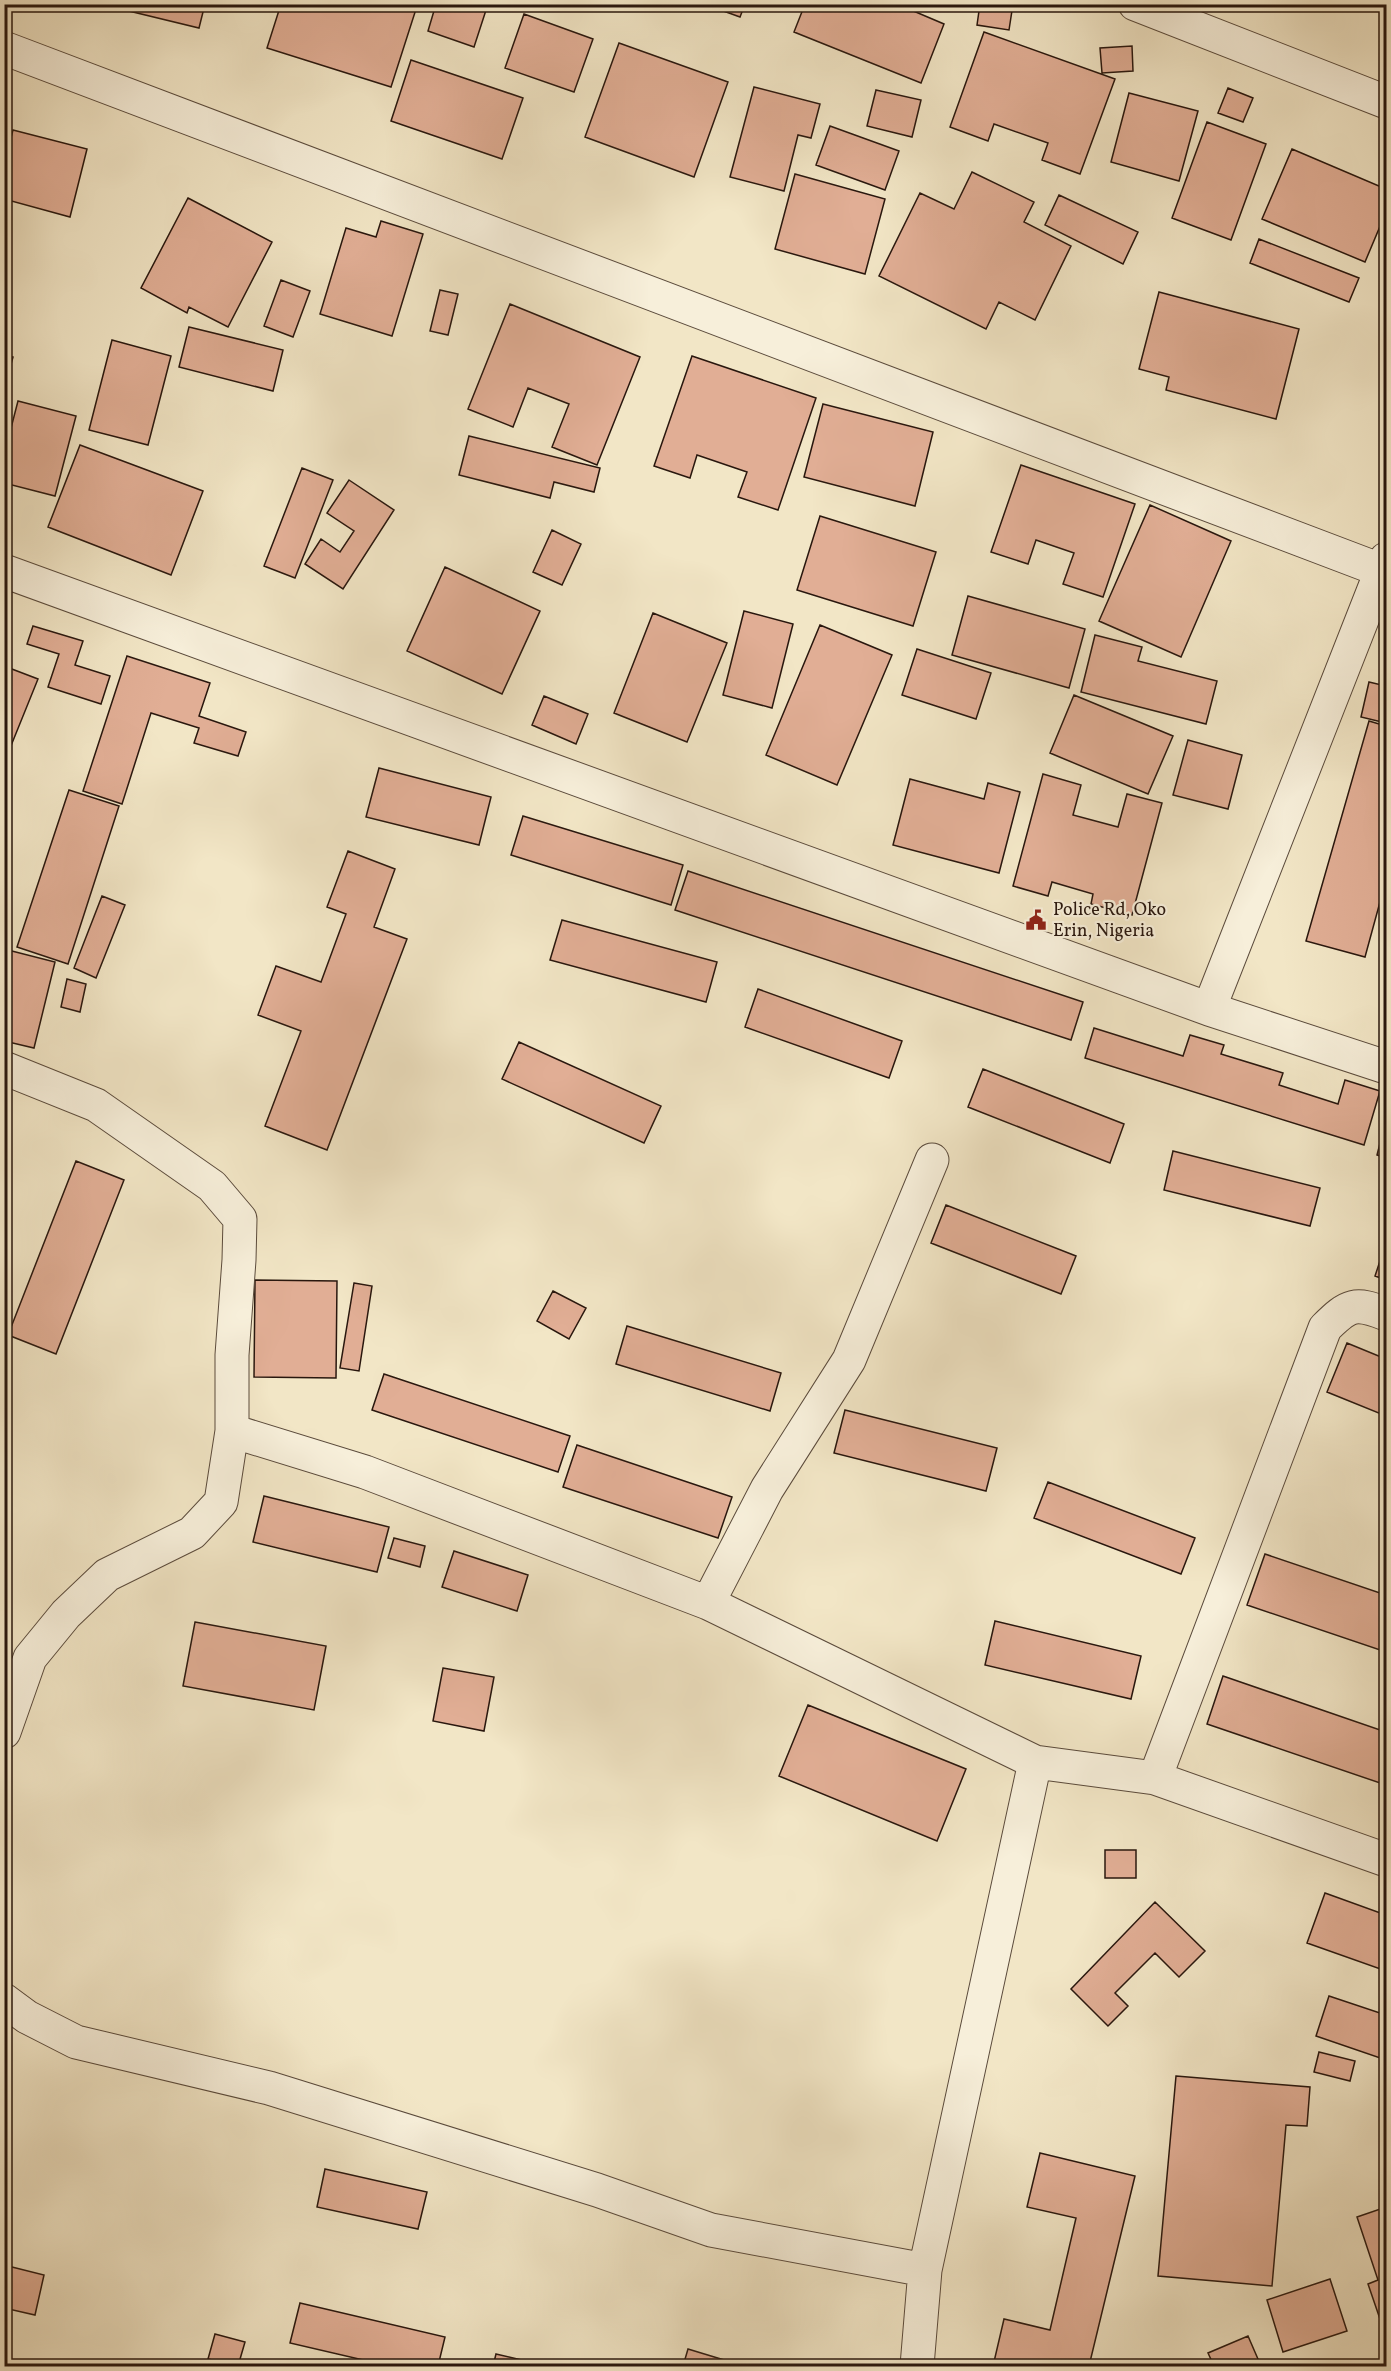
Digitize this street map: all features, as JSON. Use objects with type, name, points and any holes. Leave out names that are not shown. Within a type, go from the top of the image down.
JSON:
[{"type":"street","points":[[1135,4],[1386,102]]},
{"type":"street","points":[[4,48],[1385,565],[1209,1009]]},
{"type":"street","points":[[4,571],[1209,1009],[1386,1067]]},
{"type":"street","points":[[4,1068],[96,1105],[212,1186],[240,1219],[232,1355],[232,1431],[221,1502],[192,1533],[107,1575],[66,1614],[30,1658],[4,1732]]},
{"type":"street","points":[[708,1603],[767,1489],[849,1360],[932,1160]]},
{"type":"street","points":[[1155,1778],[1325,1328],[1344,1309],[1366,1306],[1386,1314]]},
{"type":"street","points":[[232,1431],[365,1472],[708,1603],[1035,1762],[1155,1778],[1386,1860]]},
{"type":"street","points":[[918,2367],[925,2270],[1035,1762]]},
{"type":"street","points":[[4,2000],[27,2017],[76,2042],[269,2088],[586,2187],[711,2230],[925,2270]]},
{"type":"building","points":[[100,4],[205,4],[199,28]]},
{"type":"building","points":[[281,4],[417,6],[391,87],[267,48]]},
{"type":"building","points":[[436,4],[488,4],[474,47],[428,31]]},
{"type":"building","points":[[704,4],[745,4],[740,17]]},
{"type":"building","points":[[805,4],[897,4],[944,24],[921,83],[794,32]]},
{"type":"building","points":[[980,4],[1013,4],[1009,30],[977,25]]},
{"type":"building","points":[[524,14],[593,39],[574,92],[505,68]]},
{"type":"building","points":[[984,32],[1115,79],[1080,174],[1042,160],[1048,143],[994,124],[988,141],[950,127]]},
{"type":"building","points":[[619,43],[728,82],[694,177],[585,137]]},
{"type":"building","points":[[1132,46],[1133,71],[1102,73],[1100,48]]},
{"type":"building","points":[[411,60],[523,98],[502,159],[391,121]]},
{"type":"building","points":[[754,87],[820,104],[811,138],[798,135],[784,191],[730,177]]},
{"type":"building","points":[[1228,88],[1253,98],[1243,122],[1218,113]]},
{"type":"building","points":[[876,90],[921,100],[912,137],[867,126]]},
{"type":"building","points":[[1129,93],[1198,111],[1179,181],[1111,162]]},
{"type":"building","points":[[1207,122],[1266,144],[1231,240],[1172,218]]},
{"type":"building","points":[[830,126],[899,151],[885,190],[816,165]]},
{"type":"building","points":[[13,130],[87,149],[70,217],[4,199],[4,164]]},
{"type":"building","points":[[1292,149],[1386,189],[1386,212],[1365,262],[1262,219]]},
{"type":"building","points":[[972,172],[1034,202],[1024,222],[1071,246],[1035,320],[999,302],[986,329],[879,276],[920,193],[954,209]]},
{"type":"building","points":[[795,174],[885,199],[865,274],[775,249]]},
{"type":"building","points":[[1059,195],[1138,232],[1123,264],[1045,225]]},
{"type":"building","points":[[188,198],[272,242],[228,327],[189,307],[187,313],[141,288]]},
{"type":"building","points":[[381,221],[423,234],[392,336],[320,314],[346,228],[376,237]]},
{"type":"building","points":[[1259,239],[1359,278],[1349,302],[1250,263]]},
{"type":"building","points":[[281,280],[310,291],[293,337],[264,326]]},
{"type":"building","points":[[440,290],[458,294],[448,335],[430,331]]},
{"type":"building","points":[[1159,292],[1299,329],[1276,419],[1166,390],[1169,377],[1139,369]]},
{"type":"building","points":[[510,304],[640,357],[597,465],[552,447],[569,404],[528,388],[513,427],[468,409]]},
{"type":"building","points":[[189,327],[283,350],[273,391],[179,367]]},
{"type":"building","points":[[112,340],[171,356],[148,445],[89,430]]},
{"type":"building","points":[[4,355],[13,357],[4,389]]},
{"type":"building","points":[[692,356],[816,398],[778,510],[738,497],[747,472],[697,455],[690,478],[654,466]]},
{"type":"building","points":[[18,401],[76,416],[55,496],[4,483],[4,455]]},
{"type":"building","points":[[823,404],[933,432],[915,506],[804,477]]},
{"type":"building","points":[[469,436],[600,468],[594,492],[554,482],[550,498],[459,475]]},
{"type":"building","points":[[80,445],[203,491],[171,575],[48,527]]},
{"type":"building","points":[[1021,465],[1135,504],[1103,597],[1063,584],[1074,553],[1036,540],[1028,564],[991,552]]},
{"type":"building","points":[[302,468],[333,480],[295,578],[264,566]]},
{"type":"building","points":[[349,480],[394,510],[343,589],[305,564],[321,539],[340,552],[354,531],[327,513]]},
{"type":"building","points":[[1150,505],[1231,541],[1181,657],[1099,621]]},
{"type":"building","points":[[820,516],[936,552],[913,626],[797,590]]},
{"type":"building","points":[[552,530],[581,544],[562,585],[533,572]]},
{"type":"building","points":[[445,567],[540,611],[502,694],[407,651]]},
{"type":"building","points":[[968,596],[1085,629],[1069,688],[952,655]]},
{"type":"building","points":[[744,611],[793,624],[772,708],[723,695]]},
{"type":"building","points":[[653,613],[727,643],[687,742],[614,713]]},
{"type":"building","points":[[820,625],[892,655],[837,785],[766,755]]},
{"type":"building","points":[[33,626],[83,641],[75,665],[110,676],[101,704],[48,687],[59,654],[27,644]]},
{"type":"building","points":[[1095,635],[1142,647],[1138,661],[1217,681],[1206,724],[1081,692]]},
{"type":"building","points":[[917,649],[991,673],[976,719],[902,695]]},
{"type":"building","points":[[127,656],[210,683],[199,716],[246,732],[238,756],[194,743],[199,728],[151,713],[122,804],[83,791]]},
{"type":"building","points":[[4,666],[38,679],[4,763]]},
{"type":"building","points":[[1369,682],[1386,686],[1386,723],[1361,717]]},
{"type":"building","points":[[1074,695],[1173,736],[1148,794],[1050,753]]},
{"type":"building","points":[[544,696],[588,714],[576,744],[532,725]]},
{"type":"building","points":[[1369,721],[1386,726],[1386,880],[1365,957],[1306,941]]},
{"type":"building","points":[[1188,740],[1242,755],[1228,809],[1173,795]]},
{"type":"building","points":[[379,768],[491,797],[479,845],[366,817]]},
{"type":"building","points":[[1043,774],[1081,785],[1073,815],[1118,827],[1127,794],[1162,803],[1132,915],[1091,904],[1093,894],[1052,882],[1048,896],[1013,886]]},
{"type":"building","points":[[910,779],[984,799],[988,783],[1020,792],[999,873],[893,845]]},
{"type":"building","points":[[69,790],[119,806],[68,964],[17,947]]},
{"type":"building","points":[[523,816],[683,865],[671,905],[511,855]]},
{"type":"building","points":[[348,851],[395,869],[374,927],[407,939],[327,1150],[265,1126],[301,1031],[258,1015],[276,966],[321,982],[346,914],[327,907]]},
{"type":"building","points":[[688,871],[1083,1002],[1071,1040],[675,910]]},
{"type":"building","points":[[102,896],[125,905],[96,978],[74,968]]},
{"type":"building","points":[[562,920],[717,962],[706,1002],[550,960]]},
{"type":"building","points":[[4,949],[55,962],[34,1048],[4,1041]]},
{"type":"building","points":[[67,979],[86,984],[80,1012],[61,1007]]},
{"type":"building","points":[[758,989],[902,1041],[889,1078],[745,1027]]},
{"type":"building","points":[[1094,1028],[1183,1056],[1190,1035],[1224,1045],[1221,1054],[1283,1073],[1279,1085],[1338,1104],[1345,1080],[1380,1091],[1364,1145],[1085,1058]]},
{"type":"building","points":[[519,1042],[661,1106],[644,1143],[502,1079]]},
{"type":"building","points":[[983,1069],[1124,1124],[1110,1163],[968,1107]]},
{"type":"building","points":[[1386,1120],[1386,1158],[1377,1155]]},
{"type":"building","points":[[1173,1151],[1320,1188],[1310,1226],[1164,1190]]},
{"type":"building","points":[[76,1161],[124,1180],[56,1354],[8,1335]]},
{"type":"building","points":[[946,1205],[1076,1256],[1061,1294],[931,1243]]},
{"type":"building","points":[[1386,1243],[1386,1280],[1375,1276]]},
{"type":"building","points":[[255,1280],[337,1281],[336,1378],[254,1377]]},
{"type":"building","points":[[354,1283],[372,1286],[359,1371],[340,1368]]},
{"type":"building","points":[[553,1291],[586,1308],[569,1339],[537,1321]]},
{"type":"building","points":[[627,1326],[781,1373],[770,1411],[616,1364]]},
{"type":"building","points":[[1347,1343],[1386,1359],[1386,1416],[1327,1392]]},
{"type":"building","points":[[384,1374],[570,1436],[558,1472],[372,1410]]},
{"type":"building","points":[[845,1410],[997,1448],[986,1491],[834,1453]]},
{"type":"building","points":[[577,1445],[732,1497],[718,1538],[563,1487]]},
{"type":"building","points":[[1048,1482],[1195,1538],[1181,1574],[1034,1518]]},
{"type":"building","points":[[264,1496],[389,1527],[377,1572],[253,1542]]},
{"type":"building","points":[[394,1538],[425,1546],[420,1567],[388,1558]]},
{"type":"building","points":[[454,1551],[528,1575],[517,1611],[442,1587]]},
{"type":"building","points":[[1265,1554],[1386,1595],[1386,1652],[1247,1605]]},
{"type":"building","points":[[995,1621],[1141,1656],[1131,1699],[985,1665]]},
{"type":"building","points":[[195,1622],[326,1646],[314,1710],[183,1686]]},
{"type":"building","points":[[443,1668],[494,1677],[484,1731],[433,1721]]},
{"type":"building","points":[[1223,1676],[1386,1732],[1386,1785],[1207,1724]]},
{"type":"building","points":[[808,1705],[966,1769],[937,1841],[779,1776]]},
{"type":"building","points":[[1105,1850],[1136,1850],[1136,1878],[1105,1878]]},
{"type":"building","points":[[1325,1893],[1386,1915],[1386,1971],[1307,1943]]},
{"type":"building","points":[[1155,1902],[1205,1951],[1179,1977],[1155,1953],[1115,1993],[1128,2006],[1108,2026],[1071,1989]]},
{"type":"building","points":[[1329,1996],[1386,2015],[1386,2060],[1316,2036]]},
{"type":"building","points":[[1319,2052],[1355,2061],[1350,2081],[1314,2072]]},
{"type":"building","points":[[1176,2076],[1310,2087],[1307,2126],[1286,2125],[1272,2286],[1158,2276]]},
{"type":"building","points":[[1040,2153],[1135,2176],[1089,2366],[993,2366],[1004,2319],[1050,2330],[1076,2218],[1027,2207]]},
{"type":"building","points":[[325,2169],[427,2192],[418,2229],[317,2207]]},
{"type":"building","points":[[1386,2207],[1386,2317],[1380,2319],[1368,2284],[1378,2280],[1357,2217]]},
{"type":"building","points":[[4,2265],[44,2275],[35,2315],[4,2308]]},
{"type":"building","points":[[1330,2279],[1347,2331],[1283,2352],[1267,2300]]},
{"type":"building","points":[[300,2303],[445,2337],[438,2366],[389,2366],[290,2343]]},
{"type":"building","points":[[215,2334],[245,2342],[238,2366],[208,2359]]},
{"type":"building","points":[[1248,2336],[1261,2366],[1214,2366],[1208,2353]]},
{"type":"building","points":[[688,2349],[744,2366],[683,2366]]},
{"type":"building","points":[[496,2354],[547,2366],[493,2366]]},
{"type":"place","name":"Police Rd, Oko Erin, Nigeria","points":[[1036,920]]}]
